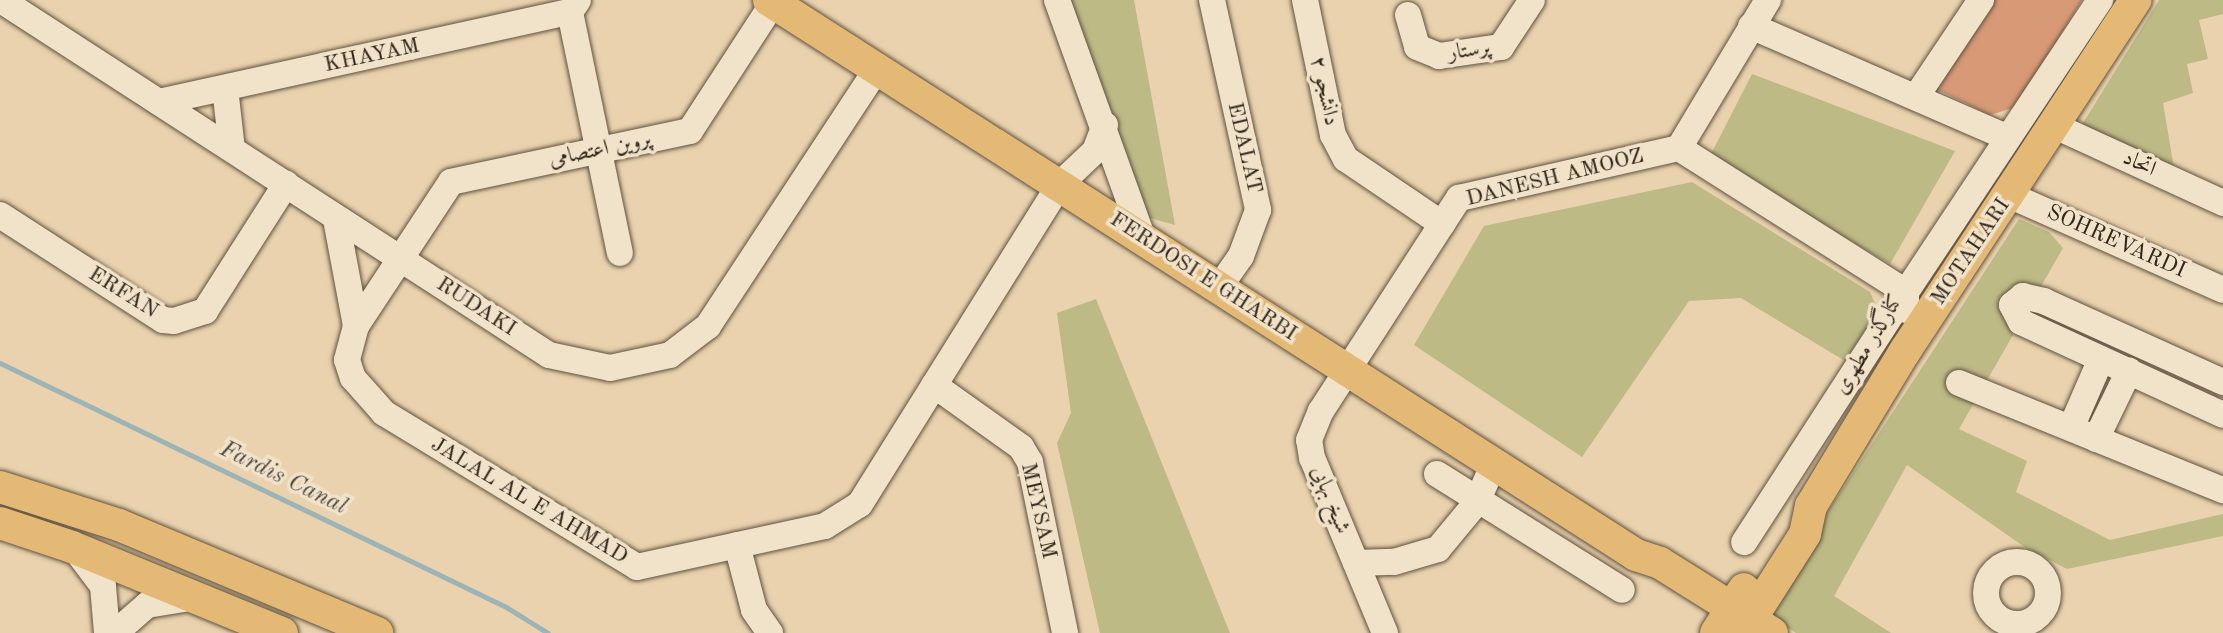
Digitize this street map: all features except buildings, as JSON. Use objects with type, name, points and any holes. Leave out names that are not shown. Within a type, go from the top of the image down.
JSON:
[{"type":"main road","name":"MOTAHARI","points":[[1739,626],[1790,523],[1811,506],[1905,351],[2136,0]]},
{"type":"main road","name":"FERDOSI E GHARBI","points":[[772,1],[1636,555],[1660,563],[1739,626]]},
{"type":"main road","points":[[0,487],[119,525],[377,633]]},
{"type":"main road","points":[[0,523],[72,547],[282,633]]},
{"type":"street","name":"RUDAKI","points":[[1,0],[549,355],[610,368],[670,355],[708,326],[877,69]]},
{"type":"street","points":[[1057,0],[1105,125],[1143,239]]},
{"type":"street","name":"EDALAT","points":[[1212,0],[1258,210],[1241,256],[1219,288]]},
{"type":"street","name":"دانشجو ۲","points":[[1305,0],[1333,135],[1346,159],[1442,224]]},
{"type":"street","name":"پرستار","points":[[1408,15],[1417,47],[1439,56],[1501,47],[1532,0]]},
{"type":"street","points":[[1679,148],[1768,0]]},
{"type":"street","points":[[1916,97],[1981,0]]},
{"type":"street","points":[[1905,351],[1906,292],[2006,137],[2100,0]]},
{"type":"street","name":"پروین اعتصامی","points":[[401,259],[451,182],[690,131],[772,1]]},
{"type":"street","name":"KHAYAM","points":[[159,102],[574,6]]},
{"type":"street","points":[[574,6],[620,253]]},
{"type":"street","points":[[1751,26],[2006,137]]},
{"type":"street","points":[[225,88],[232,149]]},
{"type":"street","name":"JALAL AL E AHMAD","points":[[401,259],[356,326],[347,360],[353,378],[384,413],[637,567],[825,526],[860,504],[1059,185],[1095,151],[1105,125]]},
{"type":"street","name":"اتحاد","points":[[2055,126],[2223,203]]},
{"type":"street","name":"DANESH AMOOZ","points":[[1347,369],[1459,198],[1679,148]]},
{"type":"street","name":"کنارگذر مطهری","points":[[1679,148],[1906,292],[1744,542]]},
{"type":"street","name":"ERFAN","points":[[0,215],[163,320],[174,321],[205,311],[286,184]]},
{"type":"street","name":"SOHREVARDI","points":[[2009,195],[2223,290]]},
{"type":"street","points":[[336,219],[356,326]]},
{"type":"street","points":[[2223,382],[2044,301],[2023,296],[2012,305],[2021,322],[2223,415]]},
{"type":"street","points":[[2071,428],[2101,359]]},
{"type":"street","name":"شیخ بهایی","points":[[1347,369],[1309,440],[1385,633]]},
{"type":"street","points":[[2096,439],[2129,371]]},
{"type":"street","points":[[1959,383],[2223,490]]},
{"type":"street","name":"MEYSAM","points":[[934,385],[1021,447],[1030,462],[1065,633]]},
{"type":"street","points":[[1356,563],[1394,562],[1438,549],[1477,502],[1494,463]]},
{"type":"street","points":[[1437,474],[1477,502],[1622,590]]},
{"type":"street","points":[[737,545],[754,610],[770,633]]},
{"type":"street","points":[[72,547],[103,586],[107,633]]},
{"type":"street","points":[[115,633],[147,605],[196,597]]},
{"type":"shaded area","points":[[1056,0],[1134,0],[1175,225],[1139,215]]},
{"type":"shaded area","points":[[2159,0],[2223,0],[2223,14],[2199,20],[2208,59],[2187,64],[2193,93],[2163,103],[2176,180],[2080,128]]},
{"type":"shaded area","points":[[1752,74],[1955,151],[1890,264],[1709,158]]},
{"type":"shaded area","points":[[1692,182],[1870,292],[1878,310],[1845,361],[1741,298],[1689,301],[1582,457],[1414,345],[1484,226]]},
{"type":"shaded area","points":[[2019,219],[2049,232],[2063,248],[1959,429],[2027,461],[2016,492],[2110,540],[2223,514],[2223,536],[2067,569],[2026,548],[1907,465],[1834,596],[1891,633],[1796,633],[1771,617],[1772,597]]},
{"type":"shaded area","points":[[1096,299],[1230,633],[1100,633],[1057,443],[1071,413],[1057,313]]},
{"type":"waterway","name":"Fardis Canal","points":[[0,363],[506,607],[548,633]]}]
